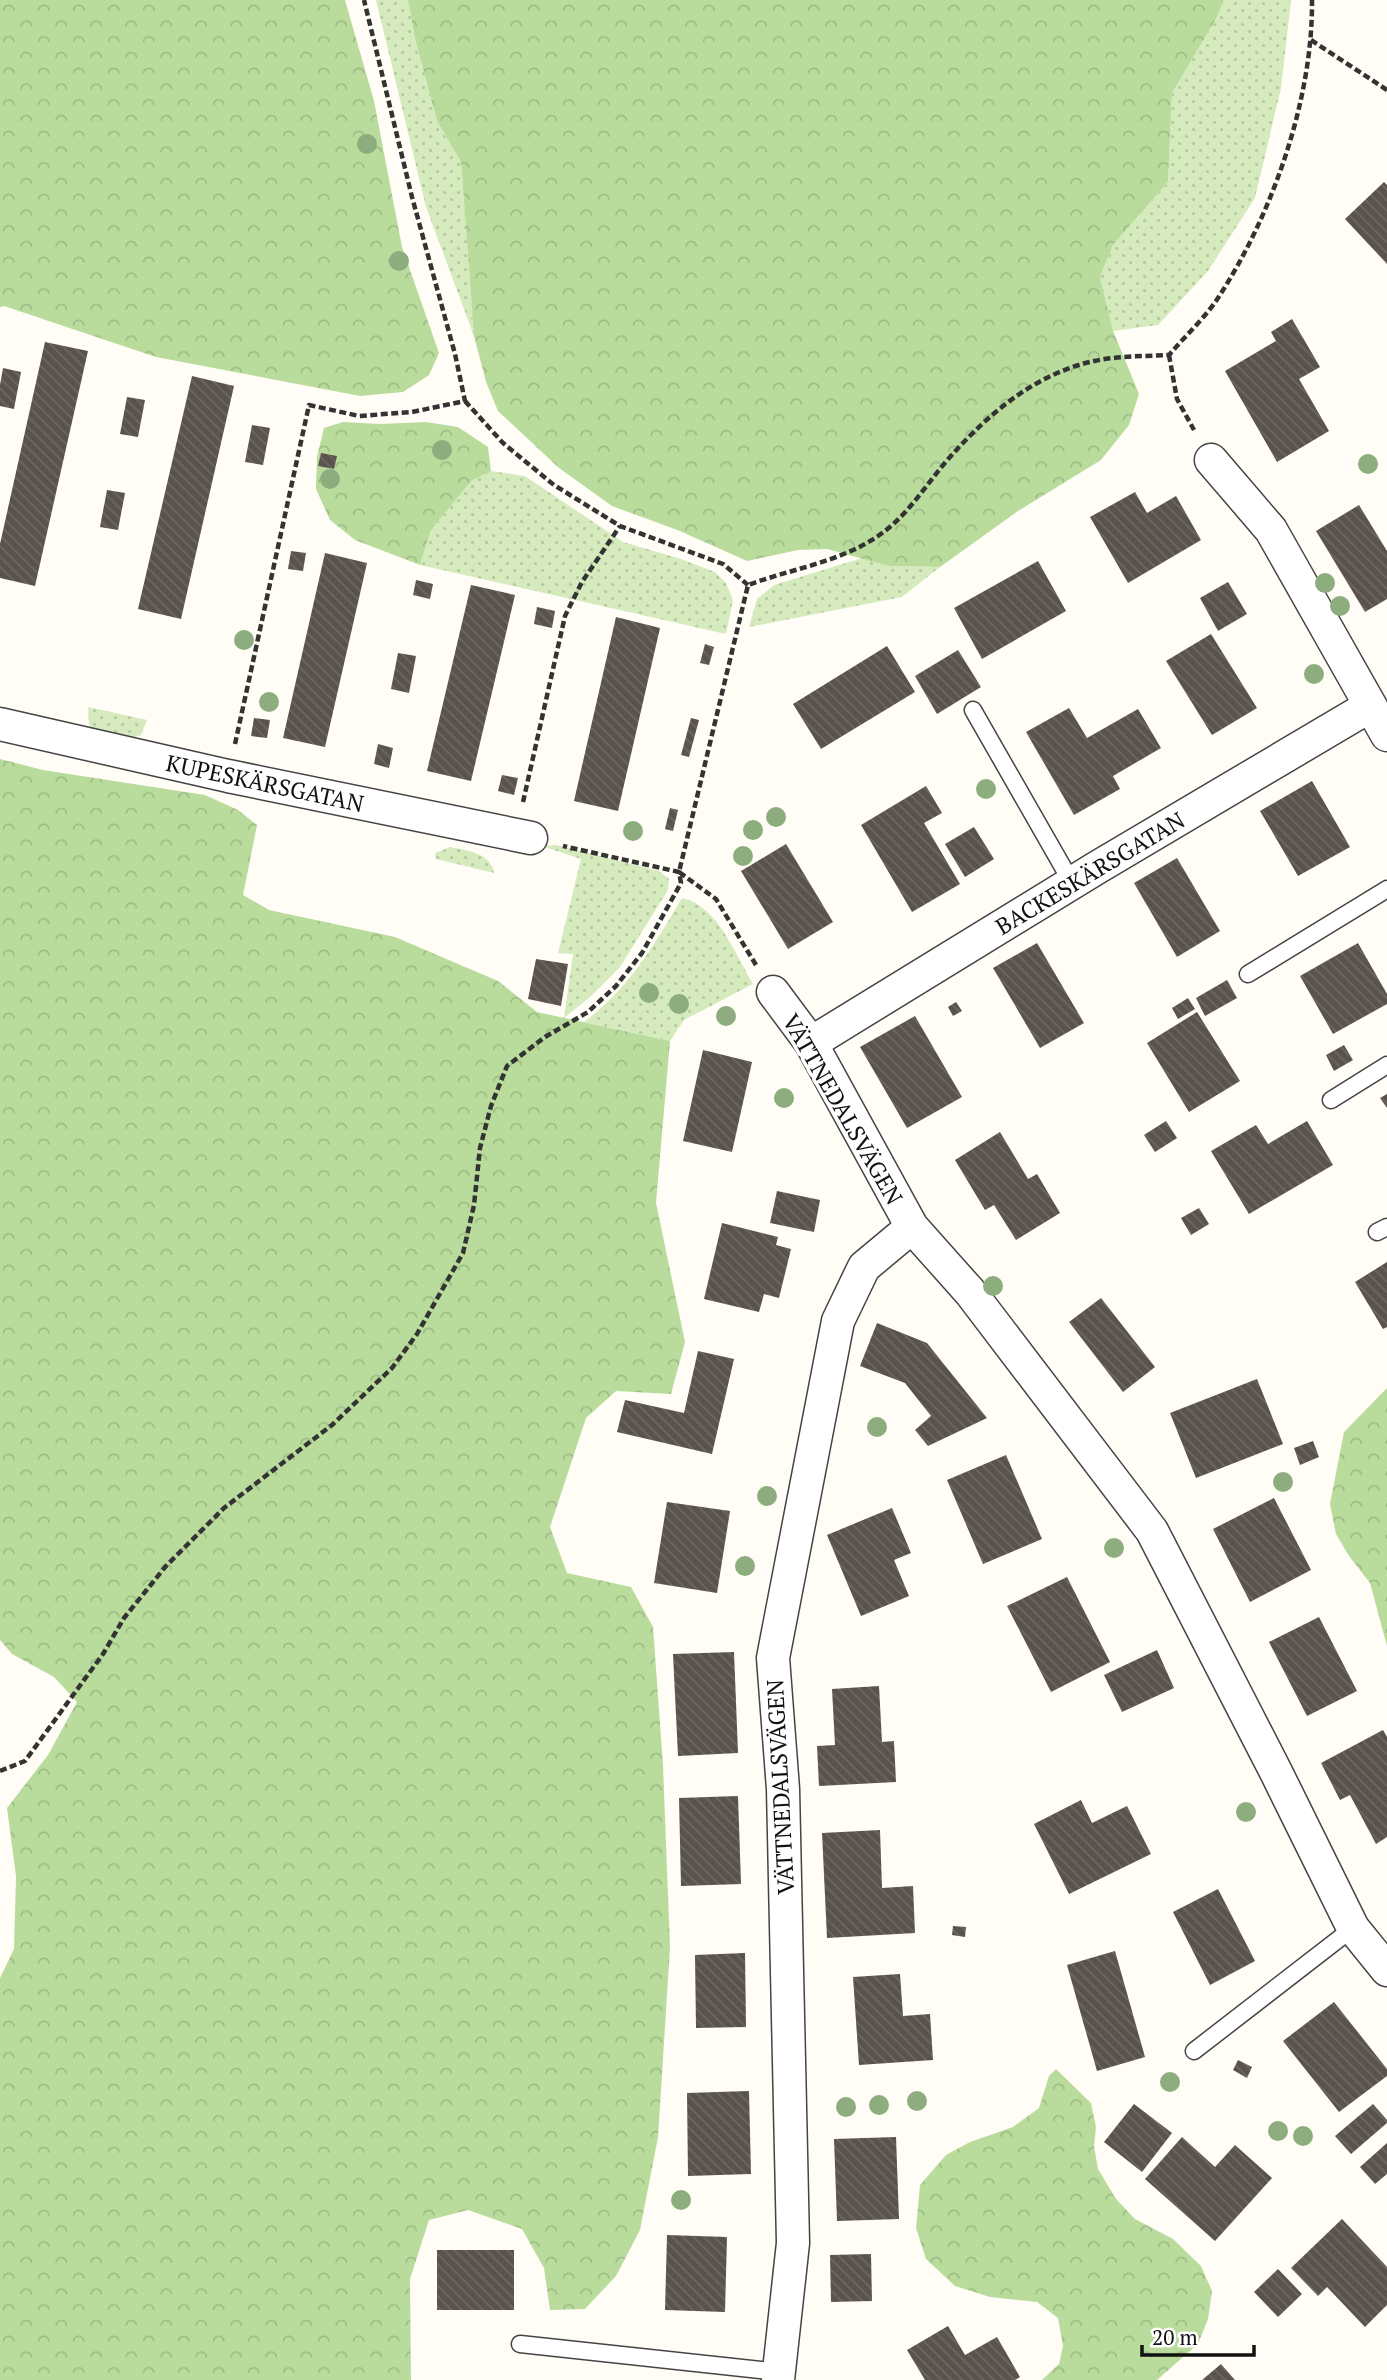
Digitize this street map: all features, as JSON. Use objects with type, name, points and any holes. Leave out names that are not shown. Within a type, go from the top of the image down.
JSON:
[{"type":"street","points":[[1211,460],[1271,530],[1387,735]]},
{"type":"street","name":"BACKESKÄRSGATAN","points":[[811,1043],[1072,883],[1370,706]]},
{"type":"street","name":"KUPESKÄRSGATAN","points":[[0,724],[228,776],[523,836]]},
{"type":"street","name":"VÄTTNEDALSVÄGEN","points":[[773,992],[811,1043],[912,1227],[970,1292],[1152,1531],[1353,1928],[1387,1970]]},
{"type":"street","name":"VÄTTNEDALSVÄGEN","points":[[779,2376],[793,2243],[783,1772],[773,1658],[838,1321],[864,1267],[912,1227]]},
{"type":"lane","points":[[973,710],[1072,883]]},
{"type":"lane","points":[[1248,974],[1387,889]]},
{"type":"lane","points":[[1331,1100],[1387,1065]]},
{"type":"lane","points":[[1194,2051],[1353,1928]]},
{"type":"lane","points":[[520,2344],[779,2376]]},
{"type":"path","points":[[364,0],[465,401],[503,443],[554,485],[620,526],[723,564],[748,585]]},
{"type":"path","points":[[748,585],[835,558],[878,536],[911,507],[949,458],[996,411],[1044,377],[1107,359],[1169,355],[1217,299],[1256,229],[1283,164],[1311,40],[1312,0]]},
{"type":"path","points":[[1311,40],[1387,90]]},
{"type":"path","points":[[1169,355],[1177,399],[1211,460]]},
{"type":"path","points":[[228,776],[309,405],[359,416],[412,412],[465,401]]},
{"type":"path","points":[[620,526],[582,582],[565,616],[523,836],[679,872],[716,900],[773,992]]},
{"type":"path","points":[[0,1771],[25,1761],[103,1654],[124,1618],[166,1566],[223,1508],[331,1424],[392,1368],[417,1334],[463,1253],[474,1205],[480,1148],[491,1106],[508,1066],[545,1037],[588,1012],[616,986],[642,953],[681,883],[679,872],[748,585]]},
{"type":"green space","points":[[0,0],[345,0],[374,101],[402,247],[439,353],[429,375],[403,392],[360,396],[156,357],[4,306],[0,307]]},
{"type":"green space","points":[[376,0],[408,0],[415,39],[437,121],[461,162],[474,336],[426,207]]},
{"type":"green space","points":[[408,0],[1224,0],[1216,19],[1172,93],[1168,182],[1113,245],[1100,277],[1113,331],[1139,394],[1129,425],[1101,460],[1018,511],[940,567],[889,566],[827,549],[798,550],[747,561],[680,531],[612,506],[559,468],[498,411],[486,382],[474,336],[461,162],[437,121],[415,39]]},
{"type":"green space","points":[[1224,0],[1291,0],[1281,88],[1255,198],[1208,271],[1158,325],[1113,331],[1100,277],[1113,245],[1168,182],[1172,93],[1216,19]]},
{"type":"green space","points":[[343,422],[426,422],[458,427],[488,447],[491,471],[471,481],[431,530],[420,565],[355,540],[330,520],[316,489],[317,457],[324,428]]},
{"type":"green space","points":[[491,471],[525,476],[623,542],[715,572],[726,583],[733,600],[726,634],[420,565],[431,530],[471,480]]},
{"type":"green space","points":[[862,558],[889,566],[940,567],[902,597],[749,627],[757,599],[774,585]]},
{"type":"green space","points":[[88,707],[147,720],[141,735],[125,740],[93,731],[89,724]]},
{"type":"green space","points":[[0,759],[43,770],[205,795],[238,810],[257,825],[243,895],[269,910],[395,937],[498,981],[537,1012],[670,1041],[656,1203],[685,1342],[671,1394],[616,1391],[586,1418],[550,1527],[567,1573],[631,1587],[653,1627],[663,1765],[670,1947],[658,2137],[640,2230],[616,2276],[585,2309],[550,2310],[544,2268],[522,2229],[468,2210],[429,2220],[410,2279],[411,2380],[0,2380],[0,1978],[14,1949],[16,1876],[7,1808],[48,1755],[77,1702],[54,1677],[12,1654],[0,1640]]},
{"type":"green space","points":[[556,845],[659,871],[669,879],[668,890],[620,967],[564,1018],[573,954],[558,953],[581,859],[542,846]]},
{"type":"green space","points":[[450,847],[483,857],[492,866],[494,873],[436,859],[435,853]]},
{"type":"green space","points":[[682,898],[695,903],[716,921],[753,984],[684,1020],[670,1041],[584,1022],[628,980]]},
{"type":"green space","points":[[1387,1388],[1387,1646],[1370,1583],[1336,1534],[1330,1504],[1344,1432]]},
{"type":"green space","points":[[1056,2069],[1091,2103],[1096,2127],[1094,2146],[1098,2169],[1116,2199],[1135,2219],[1173,2239],[1201,2266],[1212,2291],[1208,2319],[1198,2344],[1157,2380],[1042,2380],[1059,2364],[1063,2346],[1058,2318],[1037,2302],[990,2297],[955,2286],[926,2259],[916,2228],[920,2185],[946,2155],[970,2142],[1013,2127],[1039,2108],[1049,2076]]},
{"type":"building","points":[[1384,182],[1387,185],[1387,264],[1345,219]]},
{"type":"building","points":[[1292,319],[1320,367],[1299,379],[1329,431],[1277,462],[1225,371],[1276,341],[1271,332]]},
{"type":"building","points":[[45,342],[88,351],[35,586],[0,578],[0,544]]},
{"type":"building","points":[[3,368],[21,372],[14,409],[0,406]]},
{"type":"building","points":[[192,376],[234,386],[181,619],[138,609]]},
{"type":"building","points":[[127,397],[145,400],[138,437],[120,434]]},
{"type":"building","points":[[252,425],[270,428],[263,465],[245,462]]},
{"type":"building","points":[[321,453],[337,456],[334,469],[318,466]]},
{"type":"building","points":[[107,490],[125,493],[118,530],[100,527]]},
{"type":"building","points":[[1135,492],[1147,513],[1176,496],[1201,540],[1128,583],[1090,517]]},
{"type":"building","points":[[1359,505],[1387,551],[1387,599],[1365,612],[1316,531]]},
{"type":"building","points":[[291,551],[306,553],[303,571],[288,569]]},
{"type":"building","points":[[325,553],[367,563],[325,747],[283,738]]},
{"type":"building","points":[[1038,561],[1066,611],[982,659],[954,608]]},
{"type":"building","points":[[416,580],[433,584],[430,599],[413,595]]},
{"type":"building","points":[[1228,582],[1247,614],[1218,631],[1200,598]]},
{"type":"building","points":[[471,585],[515,595],[471,781],[427,771]]},
{"type":"building","points":[[537,607],[555,611],[552,628],[534,624]]},
{"type":"building","points":[[616,617],[660,628],[618,811],[574,801]]},
{"type":"building","points":[[1211,634],[1257,708],[1212,735],[1166,661]]},
{"type":"building","points":[[705,644],[714,647],[709,665],[700,663]]},
{"type":"building","points":[[887,646],[915,692],[821,749],[793,704]]},
{"type":"building","points":[[958,650],[981,687],[937,714],[915,676]]},
{"type":"building","points":[[398,653],[416,656],[409,693],[391,689]]},
{"type":"building","points":[[1069,708],[1087,738],[1138,709],[1161,748],[1113,776],[1120,789],[1074,815],[1026,732]]},
{"type":"building","points":[[254,718],[270,720],[267,738],[251,736]]},
{"type":"building","points":[[691,718],[699,720],[689,757],[681,755]]},
{"type":"building","points":[[378,744],[393,748],[389,768],[374,764]]},
{"type":"building","points":[[502,775],[518,778],[514,795],[498,791]]},
{"type":"building","points":[[1312,781],[1350,847],[1298,876],[1260,811]]},
{"type":"building","points":[[926,786],[942,813],[924,823],[960,884],[912,912],[861,825]]},
{"type":"building","points":[[670,808],[678,810],[673,831],[665,829]]},
{"type":"building","points":[[974,827],[994,859],[965,877],[945,844]]},
{"type":"building","points":[[786,844],[833,922],[788,949],[741,871]]},
{"type":"building","points":[[1177,858],[1220,931],[1177,957],[1134,883]]},
{"type":"building","points":[[1037,943],[1084,1023],[1040,1048],[993,968]]},
{"type":"building","points":[[1358,943],[1387,994],[1387,1004],[1333,1034],[1300,976]]},
{"type":"building","points":[[536,959],[568,964],[561,1006],[528,999]]},
{"type":"building","points":[[1227,980],[1237,998],[1205,1016],[1196,998]]},
{"type":"building","points":[[1188,998],[1195,1009],[1178,1019],[1172,1008]]},
{"type":"building","points":[[956,1002],[962,1011],[953,1016],[948,1007]]},
{"type":"building","points":[[1197,1012],[1240,1081],[1189,1112],[1147,1043]]},
{"type":"building","points":[[915,1016],[962,1097],[907,1128],[860,1047]]},
{"type":"building","points":[[1344,1045],[1353,1060],[1334,1071],[1326,1055]]},
{"type":"building","points":[[703,1050],[752,1062],[732,1152],[683,1141]]},
{"type":"building","points":[[1387,1094],[1387,1108],[1380,1098]]},
{"type":"building","points":[[1166,1121],[1177,1138],[1155,1152],[1144,1135]]},
{"type":"building","points":[[1307,1121],[1333,1165],[1249,1214],[1211,1151],[1256,1125],[1268,1144]]},
{"type":"building","points":[[1000,1132],[1028,1179],[1037,1174],[1060,1213],[1016,1240],[994,1205],[985,1210],[955,1160]]},
{"type":"building","points":[[777,1191],[820,1200],[814,1232],[770,1223]]},
{"type":"building","points":[[1199,1208],[1209,1224],[1191,1235],[1181,1218]]},
{"type":"building","points":[[722,1223],[778,1237],[776,1245],[791,1249],[779,1298],[764,1294],[759,1312],[704,1299]]},
{"type":"building","points":[[1387,1262],[1387,1327],[1383,1329],[1355,1282]]},
{"type":"building","points":[[1101,1298],[1155,1367],[1123,1392],[1069,1322]]},
{"type":"building","points":[[877,1323],[927,1343],[987,1418],[928,1446],[915,1430],[931,1416],[905,1383],[860,1366]]},
{"type":"building","points":[[698,1351],[734,1359],[712,1454],[617,1432],[625,1400],[684,1413]]},
{"type":"building","points":[[1257,1379],[1283,1444],[1196,1478],[1170,1413]]},
{"type":"building","points":[[1313,1441],[1319,1457],[1300,1465],[1294,1448]]},
{"type":"building","points":[[1006,1455],[1042,1539],[983,1564],[947,1480]]},
{"type":"building","points":[[1274,1498],[1311,1570],[1250,1602],[1213,1529]]},
{"type":"building","points":[[667,1502],[730,1511],[717,1593],[654,1583]]},
{"type":"building","points":[[892,1508],[911,1553],[894,1560],[909,1596],[861,1616],[827,1535]]},
{"type":"building","points":[[1067,1577],[1110,1662],[1051,1692],[1007,1606]]},
{"type":"building","points":[[1319,1617],[1357,1691],[1307,1716],[1269,1642]]},
{"type":"building","points":[[1157,1650],[1174,1688],[1122,1712],[1104,1675]]},
{"type":"building","points":[[734,1652],[738,1753],[678,1756],[673,1654]]},
{"type":"building","points":[[879,1686],[882,1742],[894,1741],[896,1782],[819,1786],[817,1746],[835,1745],[832,1689]]},
{"type":"building","points":[[1383,1730],[1387,1737],[1387,1837],[1376,1844],[1350,1795],[1340,1800],[1321,1763]]},
{"type":"building","points":[[738,1796],[741,1884],[681,1886],[679,1798]]},
{"type":"building","points":[[1081,1800],[1092,1823],[1127,1806],[1151,1854],[1069,1894],[1034,1824]]},
{"type":"building","points":[[880,1830],[882,1888],[913,1886],[915,1933],[827,1938],[822,1833]]},
{"type":"building","points":[[1218,1889],[1255,1961],[1210,1985],[1173,1912]]},
{"type":"building","points":[[953,1926],[966,1927],[965,1937],[952,1935]]},
{"type":"building","points":[[1115,1951],[1145,2057],[1097,2071],[1067,1965]]},
{"type":"building","points":[[745,1953],[746,2027],[696,2028],[695,1955]]},
{"type":"building","points":[[900,1974],[903,2016],[930,2014],[933,2060],[859,2065],[853,1977]]},
{"type":"building","points":[[1334,2002],[1387,2069],[1387,2076],[1339,2112],[1283,2041]]},
{"type":"building","points":[[1238,2060],[1252,2067],[1247,2078],[1233,2070]]},
{"type":"building","points":[[749,2091],[751,2174],[688,2176],[687,2093]]},
{"type":"building","points":[[1134,2104],[1172,2133],[1142,2172],[1104,2142]]},
{"type":"building","points":[[1373,2104],[1387,2123],[1351,2154],[1335,2136]]},
{"type":"building","points":[[896,2137],[899,2219],[837,2221],[834,2139]]},
{"type":"building","points":[[1182,2137],[1215,2167],[1235,2145],[1272,2178],[1215,2241],[1145,2179]]},
{"type":"building","points":[[1387,2143],[1387,2174],[1375,2184],[1360,2167]]},
{"type":"building","points":[[1342,2219],[1387,2267],[1387,2305],[1365,2327],[1327,2287],[1318,2296],[1291,2268]]},
{"type":"building","points":[[667,2235],[727,2237],[725,2312],[665,2310]]},
{"type":"building","points":[[437,2250],[514,2250],[514,2310],[437,2310]]},
{"type":"building","points":[[871,2254],[872,2301],[831,2302],[830,2255]]},
{"type":"building","points":[[1278,2269],[1302,2294],[1278,2317],[1254,2292]]},
{"type":"building","points":[[948,2326],[965,2355],[997,2337],[1020,2377],[1015,2380],[925,2380],[907,2350]]},
{"type":"building","points":[[1221,2364],[1235,2380],[1202,2380]]}]
